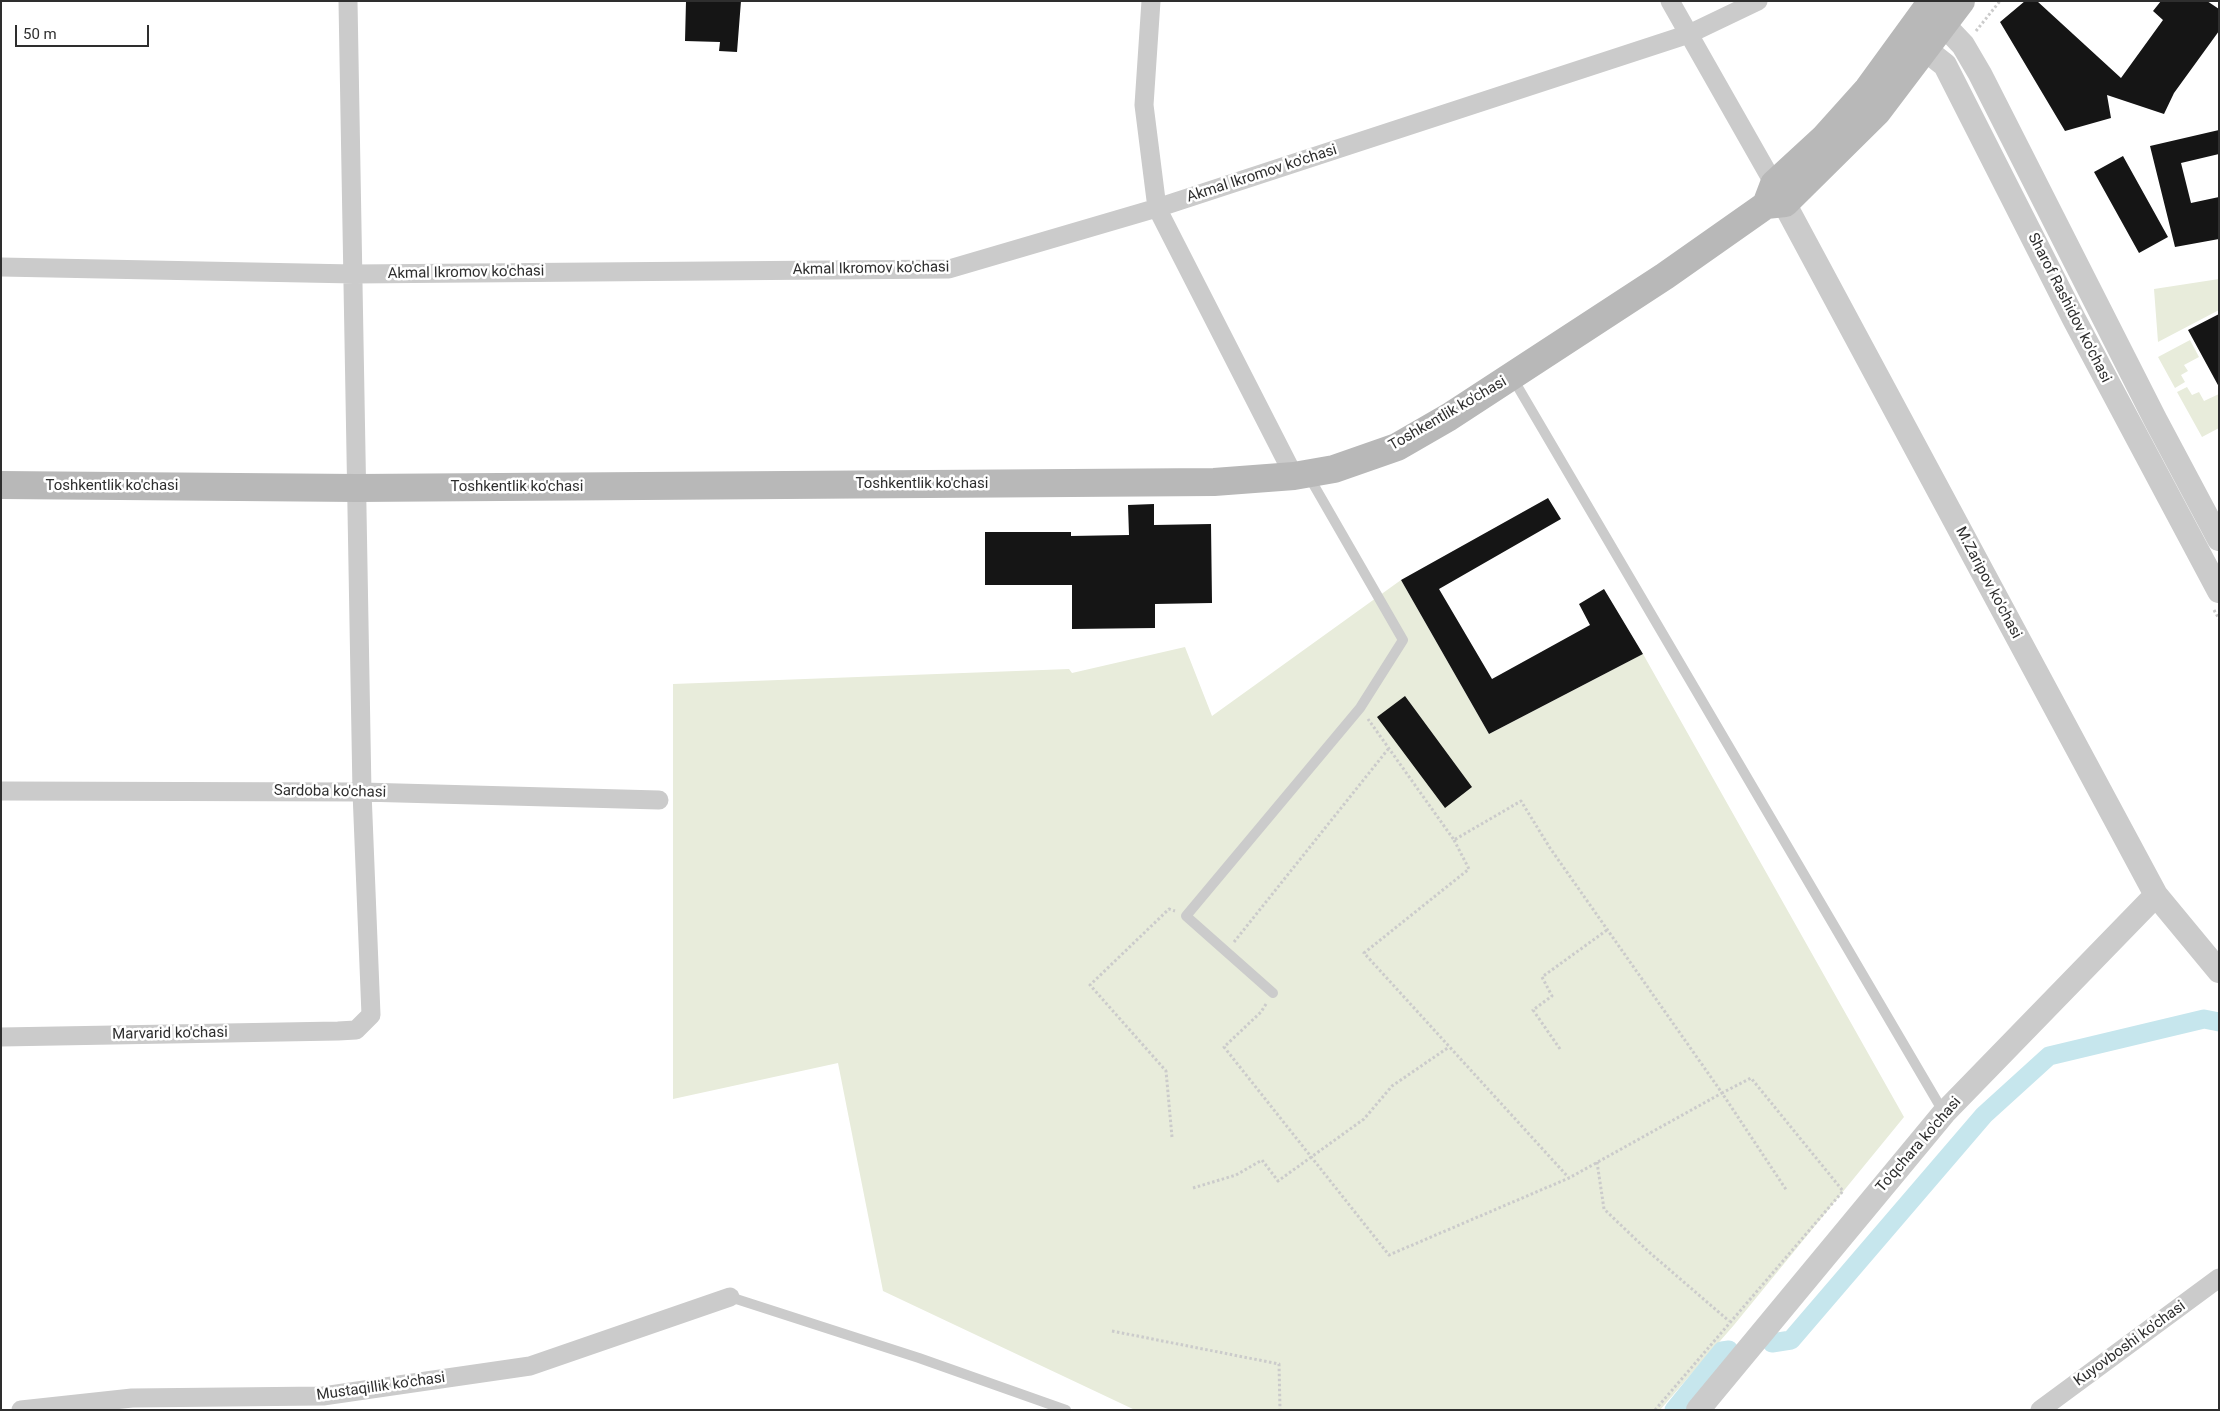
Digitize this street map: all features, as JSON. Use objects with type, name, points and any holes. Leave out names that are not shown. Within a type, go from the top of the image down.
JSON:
[{"type":"main road","name":"Toshkentlik ko'chasi","points":[[1,485],[357,488],[1214,482],[1301,475],[1334,469],[1397,447],[1449,418],[1665,276],[1775,197],[1868,89],[1934,31],[1961,1]]},
{"type":"street","name":"Marvarid ko'chasi","points":[[1,1037],[338,1032],[356,1030],[372,1015],[362,792],[348,1]]},
{"type":"street","points":[[1151,1],[1144,105],[1157,208],[1301,475]]},
{"type":"street","points":[[1670,1],[1775,197]]},
{"type":"street","name":"Akmal Ikromov ko'chasi","points":[[1,267],[354,274],[949,269],[1157,208],[1689,34],[1758,1]]},
{"type":"street","points":[[1934,31],[1980,74],[2155,419],[2219,539]]},
{"type":"street","name":"Sharof Rashidov ko'chasi","points":[[1934,31],[1945,65],[2074,319],[2219,591]]},
{"type":"street","name":"M.Zaripov ko'chasi","points":[[1775,197],[2156,895],[2219,971]]},
{"type":"street","name":"Sardoba ko'chasi","points":[[1,790],[362,792],[659,800]]},
{"type":"street","name":"To'qchara ko'chasi","points":[[1698,1410],[1944,1113],[2156,895]]},
{"type":"street","name":"Kuyovboshi ko'chasi","points":[[2040,1410],[2219,1278]]},
{"type":"street","name":"Mustaqillik ko'chasi","points":[[21,1410],[323,1396],[530,1366],[730,1298]]},
{"type":"lane","points":[[1512,377],[1944,1113]]},
{"type":"lane","points":[[1273,993],[1186,916],[1360,708],[1403,640],[1301,475]]},
{"type":"lane","points":[[730,1298],[919,1358],[1066,1410]]},
{"type":"path","points":[[1360,708],[1454,840],[1469,869],[1364,953],[1569,1178]]},
{"type":"path","points":[[1226,952],[1388,748]]},
{"type":"path","points":[[1454,840],[1521,800],[1550,848],[1722,1093],[1787,1191]]},
{"type":"path","points":[[1172,1136],[1166,1071],[1090,985],[1169,909],[1186,916]]},
{"type":"path","points":[[1560,1049],[1533,1010],[1552,996],[1542,976],[1607,930]]},
{"type":"path","points":[[1273,993],[1260,1012],[1224,1046],[1389,1255],[1569,1178],[1751,1078],[1843,1191],[1729,1321],[1655,1410]]},
{"type":"path","points":[[1193,1188],[1236,1175],[1262,1160],[1278,1181],[1364,1119],[1392,1086],[1449,1046]]},
{"type":"path","points":[[1597,1162],[1604,1209],[1649,1252],[1729,1321]]},
{"type":"path","points":[[1112,1331],[1279,1364],[1280,1410]]},
{"type":"green space","points":[[2219,279],[2219,310],[2158,342],[2154,289]]},
{"type":"green space","points":[[2190,340],[2199,357],[2184,365],[2188,371],[2181,375],[2185,382],[2175,388],[2158,357]]},
{"type":"green space","points":[[2187,387],[2192,395],[2199,392],[2204,401],[2219,394],[2219,428],[2202,437],[2177,392]]},
{"type":"green space","points":[[1401,580],[1489,734],[1643,654],[1904,1117],[1734,1325],[1660,1410],[1135,1410],[883,1291],[838,1063],[673,1099],[673,684],[1069,669],[1072,673],[1185,647],[1212,716]]},
{"type":"building","points":[[686,1],[741,1],[737,52],[719,51],[720,42],[685,41]]},
{"type":"building","points":[[2025,1],[2037,1],[2121,78],[2163,20],[2153,11],[2161,1],[2207,1],[2219,9],[2219,31],[2174,93],[2164,114],[2107,95],[2111,118],[2065,131],[2000,22]]},
{"type":"building","points":[[2219,130],[2219,154],[2181,163],[2191,203],[2219,197],[2219,239],[2175,247],[2150,146]]},
{"type":"building","points":[[2123,156],[2168,237],[2139,253],[2094,172]]},
{"type":"building","points":[[2219,314],[2219,387],[2188,330]]},
{"type":"building","points":[[1548,498],[1561,519],[1439,589],[1492,679],[1590,625],[1579,604],[1604,589],[1643,654],[1489,734],[1401,580]]},
{"type":"building","points":[[1154,504],[1154,525],[1211,524],[1212,603],[1155,604],[1155,628],[1072,629],[1072,585],[985,585],[985,532],[1071,532],[1071,536],[1129,535],[1128,505]]},
{"type":"building","points":[[1405,696],[1472,787],[1445,808],[1377,717]]},
{"type":"waterway","points":[[1772,1343],[1791,1340],[1984,1115],[2049,1056],[2204,1019],[2219,1022]]},
{"type":"waterway","points":[[1674,1410],[1722,1351],[1729,1350]]}]
